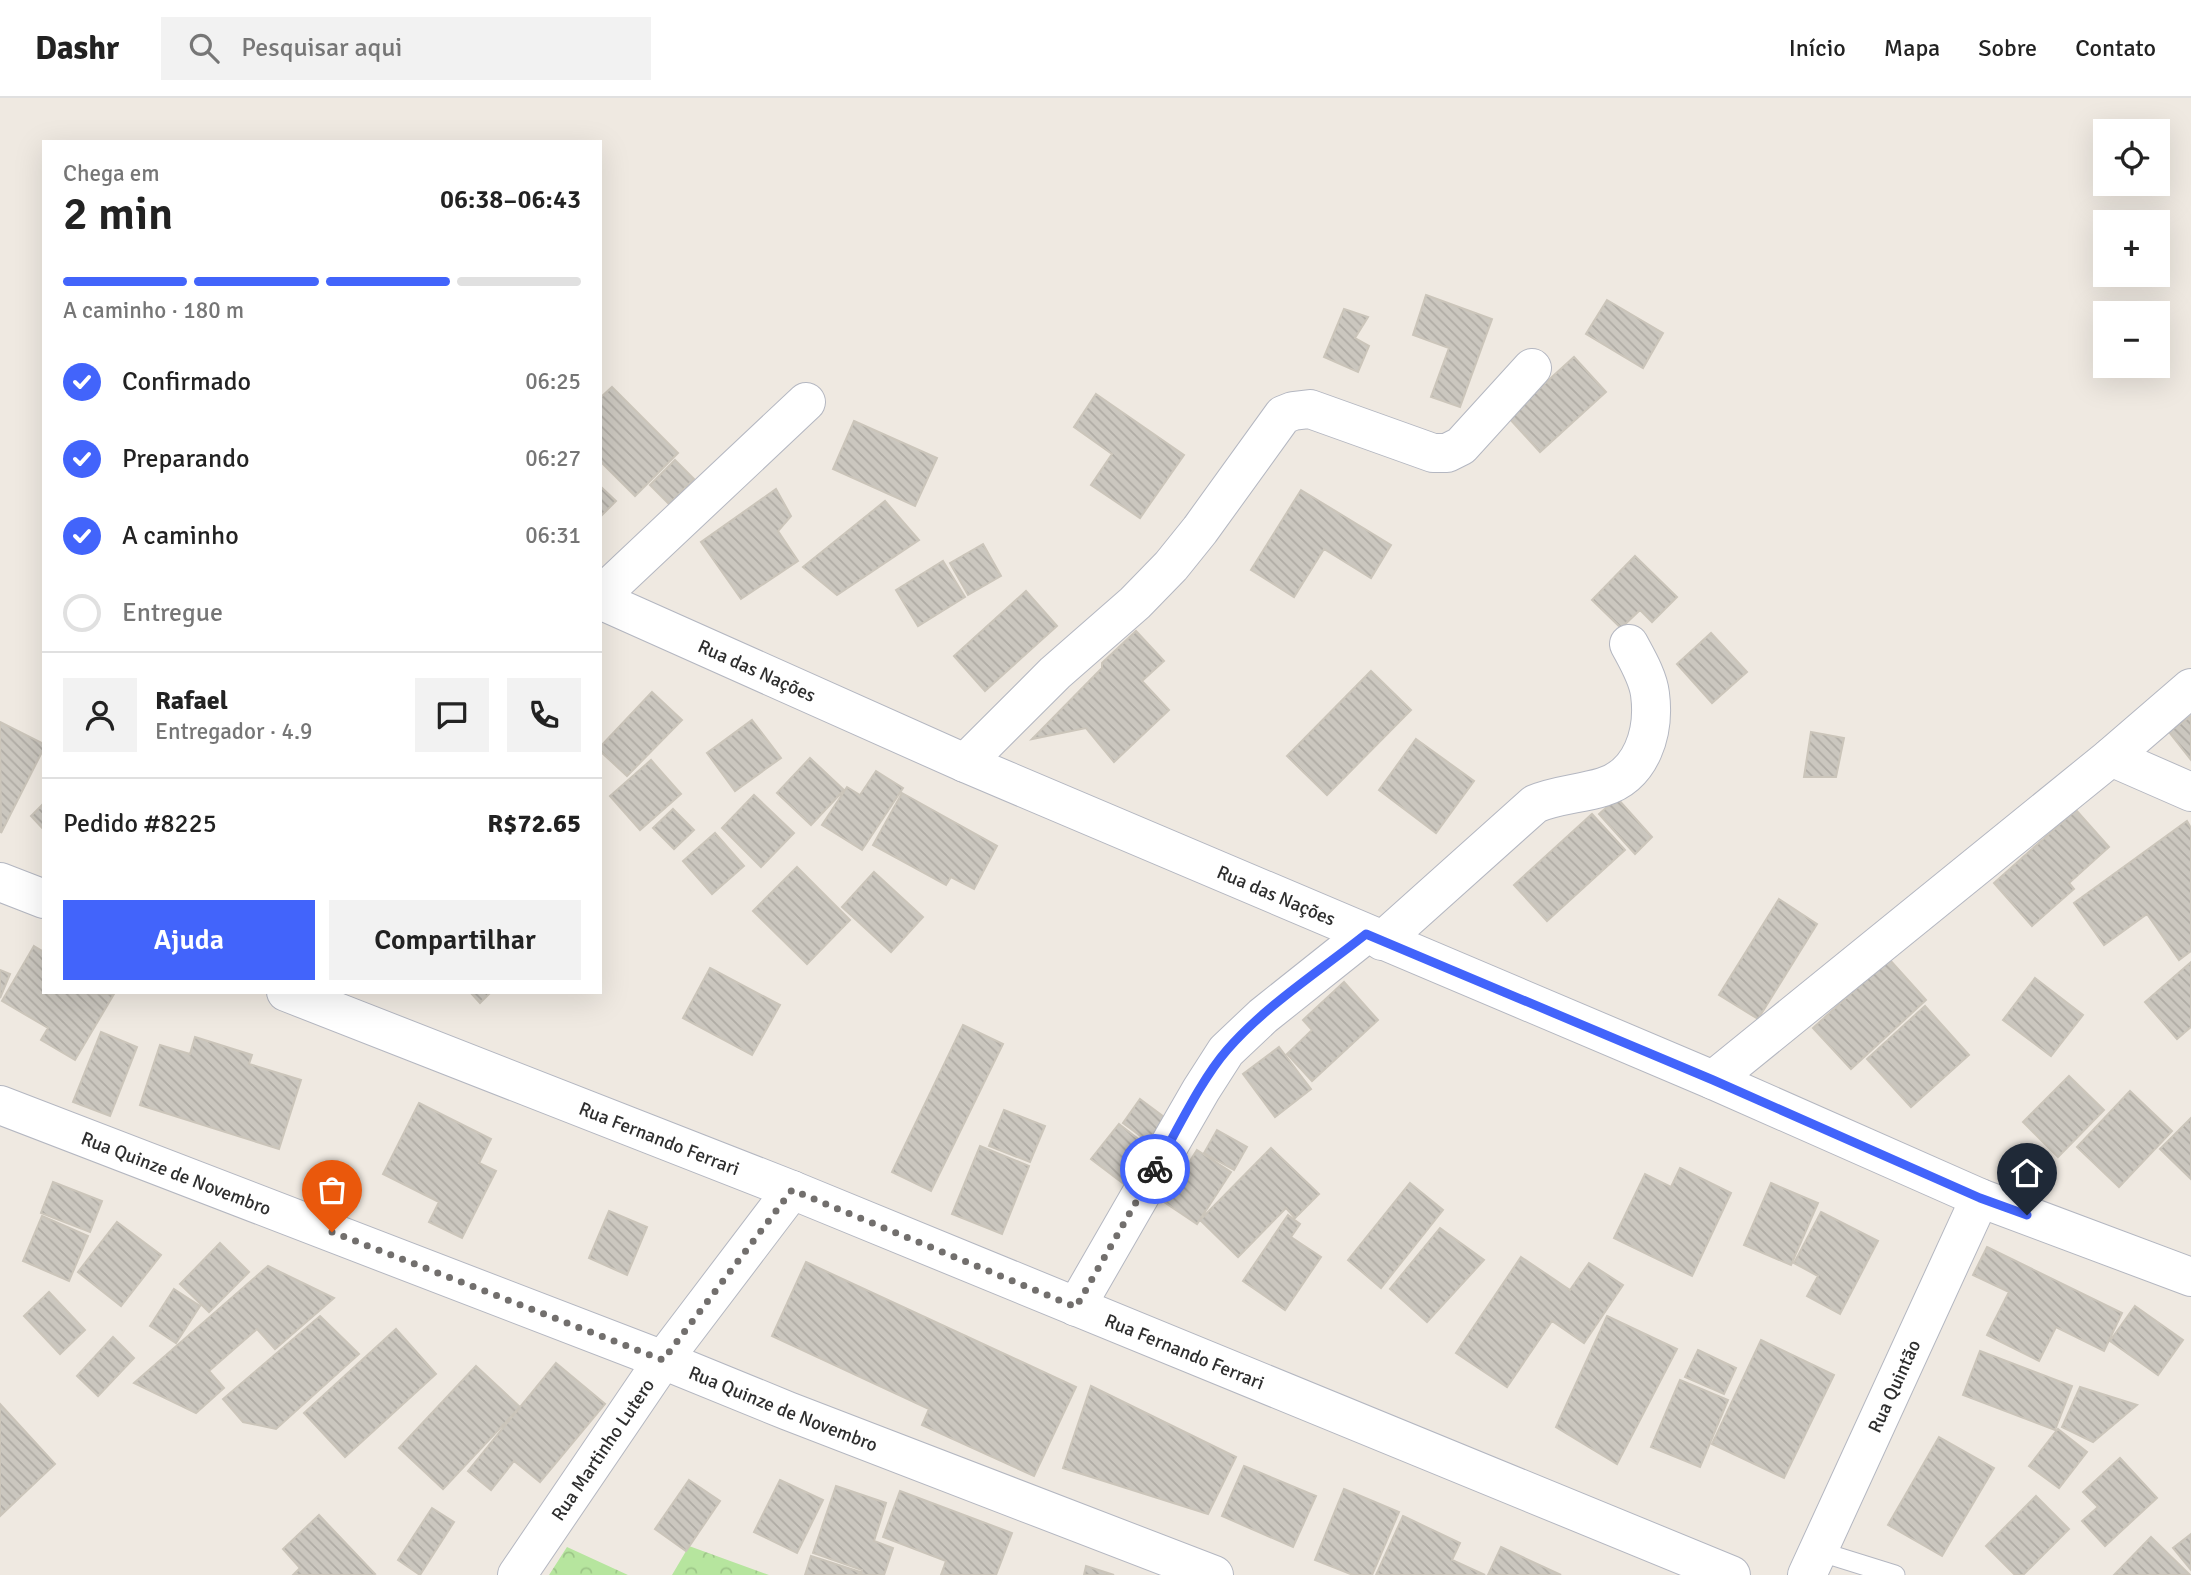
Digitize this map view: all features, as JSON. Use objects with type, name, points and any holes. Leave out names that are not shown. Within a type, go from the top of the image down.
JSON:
[{"type":"street","points":[[965,763],[1055,673],[1135,603],[1171,566],[1283,415],[1310,409],[1433,453],[1447,453],[1461,446],[1532,368]]},
{"type":"street","points":[[602,596],[806,402]]},
{"type":"street","name":"Rua das Nações","points":[[602,599],[965,763],[1713,1080],[1980,1198],[2191,1277]]},
{"type":"street","points":[[1076,1307],[1226,1051],[1263,1016],[1374,937],[1535,804],[1548,798],[1605,787],[1626,776],[1639,761],[1648,738],[1650,692],[1629,644]]},
{"type":"street","points":[[1713,1080],[2111,757],[2191,688]]},
{"type":"street","points":[[2111,757],[2191,792]]},
{"type":"street","points":[[0,882],[42,898]]},
{"type":"street","name":"Rua Fernando Ferrari","points":[[291,994],[792,1190],[1731,1575]]},
{"type":"street","name":"Rua Quinze de Novembro","points":[[0,1105],[1214,1575]]},
{"type":"street","name":"Rua Martinho Lutero","points":[[517,1575],[663,1360],[792,1190]]},
{"type":"street","name":"Rua Quintão","points":[[1813,1563],[1980,1198]]},
{"type":"lane","points":[[1813,1563],[1895,1575]]},
{"type":"green space","points":[[689,1546],[769,1575],[672,1575]]},
{"type":"green space","points":[[567,1547],[628,1575],[549,1575]]},
{"type":"building","points":[[1426,295],[1492,319],[1460,407],[1431,397],[1449,348],[1413,335]]},
{"type":"building","points":[[1607,300],[1663,333],[1643,368],[1586,334]]},
{"type":"building","points":[[1344,309],[1368,317],[1355,338],[1369,346],[1358,372],[1324,357]]},
{"type":"building","points":[[1574,357],[1606,392],[1540,452],[1508,417]]},
{"type":"building","points":[[612,387],[678,453],[635,496],[602,463],[602,396]]},
{"type":"building","points":[[1096,394],[1184,455],[1140,518],[1091,485],[1112,454],[1074,427]]},
{"type":"building","points":[[854,421],[937,458],[915,506],[833,469]]},
{"type":"building","points":[[675,460],[694,479],[669,504],[650,485]]},
{"type":"building","points":[[602,488],[616,501],[602,515]]},
{"type":"building","points":[[776,489],[791,516],[778,531],[798,561],[741,599],[701,542]]},
{"type":"building","points":[[1301,490],[1391,545],[1371,578],[1324,549],[1294,597],[1251,570]]},
{"type":"building","points":[[885,501],[919,540],[837,595],[803,567]]},
{"type":"building","points":[[983,544],[1001,576],[968,595],[950,563]]},
{"type":"building","points":[[1635,556],[1677,597],[1652,622],[1640,610],[1621,628],[1592,600]]},
{"type":"building","points":[[943,561],[965,597],[918,626],[896,590]]},
{"type":"building","points":[[1026,591],[1057,626],[985,691],[954,656]]},
{"type":"building","points":[[1136,631],[1164,661],[1142,681],[1169,710],[1114,762],[1086,728],[1032,739],[1102,668],[1102,663]]},
{"type":"building","points":[[1711,633],[1747,672],[1712,703],[1677,664]]},
{"type":"building","points":[[1371,671],[1411,710],[1327,795],[1287,756]]},
{"type":"building","points":[[652,692],[682,720],[627,776],[602,753],[602,745]]},
{"type":"building","points":[[2191,716],[2191,760],[2169,732]]},
{"type":"building","points":[[752,720],[781,758],[735,791],[707,753]]},
{"type":"building","points":[[0,722],[42,743],[42,752],[1,833]]},
{"type":"building","points":[[1811,732],[1844,738],[1836,777],[1804,777]]},
{"type":"building","points":[[1416,739],[1474,781],[1436,833],[1379,790]]},
{"type":"building","points":[[810,758],[844,790],[811,825],[777,793]]},
{"type":"building","points":[[651,760],[681,794],[640,830],[610,796]]},
{"type":"building","points":[[876,771],[903,788],[862,850],[822,825],[847,787],[860,795]]},
{"type":"building","points":[[902,793],[997,846],[974,889],[951,877],[946,885],[873,845]]},
{"type":"building","points":[[754,795],[794,833],[761,867],[722,828]]},
{"type":"building","points":[[1617,798],[1652,837],[1635,854],[1599,814]]},
{"type":"building","points":[[42,805],[42,828],[31,816]]},
{"type":"building","points":[[673,809],[694,830],[674,849],[653,828]]},
{"type":"building","points":[[2076,810],[2109,847],[2069,883],[2074,889],[2032,926],[1994,883]]},
{"type":"building","points":[[1592,814],[1625,850],[1547,921],[1514,885]]},
{"type":"building","points":[[2187,821],[2191,828],[2191,951],[2179,960],[2147,914],[2104,945],[2074,903]]},
{"type":"building","points":[[715,833],[744,866],[712,894],[683,861]]},
{"type":"building","points":[[797,867],[850,920],[807,964],[753,911]]},
{"type":"building","points":[[874,872],[923,917],[891,952],[842,907]]},
{"type":"building","points":[[1779,899],[1817,924],[1758,1019],[1719,995]]},
{"type":"building","points":[[34,946],[42,951],[42,994],[114,994],[75,1060],[41,1040],[48,1028],[2,1001]]},
{"type":"building","points":[[1889,959],[1926,1000],[1851,1069],[1813,1028]]},
{"type":"building","points":[[2191,962],[2191,1027],[2177,1039],[2145,1002]]},
{"type":"building","points":[[710,968],[780,1005],[752,1055],[683,1018]]},
{"type":"building","points":[[0,970],[10,974],[0,998]]},
{"type":"building","points":[[2035,978],[2083,1015],[2051,1056],[2003,1020]]},
{"type":"building","points":[[1344,982],[1378,1020],[1312,1081],[1287,1054],[1312,1030],[1303,1020]]},
{"type":"building","points":[[472,994],[489,994],[480,1003]]},
{"type":"building","points":[[1925,1006],[1969,1055],[1911,1107],[1867,1059]]},
{"type":"building","points":[[963,1025],[1003,1044],[931,1191],[892,1172]]},
{"type":"building","points":[[101,1032],[137,1047],[110,1116],[73,1102]]},
{"type":"building","points":[[195,1037],[252,1055],[249,1064],[301,1080],[279,1149],[140,1105],[160,1045],[190,1054]]},
{"type":"building","points":[[1279,1047],[1311,1089],[1275,1117],[1243,1074]]},
{"type":"building","points":[[2069,1076],[2104,1110],[2058,1157],[2023,1122]]},
{"type":"building","points":[[2130,1091],[2172,1131],[2119,1187],[2077,1147]]},
{"type":"building","points":[[1140,1099],[1168,1120],[1150,1143],[1123,1123]]},
{"type":"building","points":[[419,1103],[491,1139],[479,1163],[496,1171],[462,1238],[429,1222],[439,1202],[383,1174]]},
{"type":"building","points":[[1004,1110],[1045,1126],[1030,1162],[989,1146]]},
{"type":"building","points":[[2191,1118],[2191,1179],[2160,1149]]},
{"type":"building","points":[[1119,1124],[1151,1149],[1124,1184],[1091,1159]]},
{"type":"building","points":[[1217,1130],[1247,1147],[1234,1170],[1204,1153]]},
{"type":"building","points":[[980,1146],[1029,1166],[1002,1234],[952,1214]]},
{"type":"building","points":[[1271,1148],[1319,1194],[1295,1218],[1286,1208],[1238,1257],[1200,1220]]},
{"type":"building","points":[[1197,1150],[1231,1172],[1197,1224],[1164,1202]]},
{"type":"building","points":[[1680,1168],[1731,1193],[1692,1276],[1614,1238],[1645,1174],[1671,1187]]},
{"type":"building","points":[[53,1182],[102,1201],[90,1232],[41,1213]]},
{"type":"building","points":[[1410,1183],[1443,1210],[1381,1288],[1348,1260]]},
{"type":"building","points":[[1771,1183],[1818,1203],[1791,1265],[1744,1245]]},
{"type":"building","points":[[609,1211],[647,1227],[627,1275],[589,1258]]},
{"type":"building","points":[[1821,1212],[1878,1241],[1840,1314],[1807,1296],[1818,1276],[1794,1263]]},
{"type":"building","points":[[1288,1215],[1300,1224],[1291,1237],[1321,1257],[1285,1310],[1243,1281]]},
{"type":"building","points":[[42,1216],[88,1236],[69,1281],[23,1261]]},
{"type":"building","points":[[117,1222],[161,1255],[121,1306],[78,1272]]},
{"type":"building","points":[[1440,1228],[1484,1260],[1427,1322],[1390,1289]]},
{"type":"building","points":[[220,1243],[249,1272],[209,1312],[180,1284]]},
{"type":"building","points":[[1987,1247],[2122,1313],[2104,1351],[2056,1327],[2039,1361],[1987,1335],[2009,1292],[1973,1275]]},
{"type":"building","points":[[1521,1257],[1570,1290],[1589,1263],[1623,1285],[1584,1343],[1552,1321],[1507,1387],[1456,1353]]},
{"type":"building","points":[[806,1262],[1076,1387],[1034,1476],[922,1425],[929,1409],[772,1336]]},
{"type":"building","points":[[268,1266],[334,1298],[275,1349],[257,1329],[209,1371],[224,1388],[196,1413],[134,1383]]},
{"type":"building","points":[[174,1289],[200,1306],[176,1343],[150,1326]]},
{"type":"building","points":[[49,1292],[85,1330],[60,1354],[24,1316]]},
{"type":"building","points":[[2135,1306],[2183,1340],[2158,1375],[2110,1341]]},
{"type":"building","points":[[320,1316],[359,1354],[276,1429],[243,1422],[223,1399]]},
{"type":"building","points":[[1607,1316],[1677,1349],[1617,1464],[1556,1427]]},
{"type":"building","points":[[396,1329],[436,1374],[345,1457],[304,1413]]},
{"type":"building","points":[[113,1337],[134,1358],[98,1396],[77,1376]]},
{"type":"building","points":[[1761,1340],[1834,1375],[1784,1478],[1712,1444]]},
{"type":"building","points":[[1698,1350],[1736,1368],[1724,1394],[1685,1377]]},
{"type":"building","points":[[1980,1351],[2072,1386],[2055,1430],[1963,1395]]},
{"type":"building","points":[[556,1363],[605,1404],[540,1482],[514,1461],[491,1490],[468,1471]]},
{"type":"building","points":[[476,1366],[520,1407],[443,1489],[399,1448]]},
{"type":"building","points":[[1680,1380],[1728,1400],[1700,1467],[1651,1447]]},
{"type":"building","points":[[1091,1386],[1236,1457],[1208,1514],[1063,1468]]},
{"type":"building","points":[[2080,1387],[2137,1405],[2093,1442],[2062,1427]]},
{"type":"building","points":[[0,1404],[55,1464],[0,1516]]},
{"type":"building","points":[[2058,1429],[2087,1452],[2059,1488],[2029,1466]]},
{"type":"building","points":[[1939,1437],[1994,1468],[1942,1556],[1888,1525]]},
{"type":"building","points":[[2120,1458],[2157,1498],[2105,1546],[2082,1521],[2098,1507],[2083,1492]]},
{"type":"building","points":[[1244,1466],[1316,1496],[1293,1547],[1222,1516]]},
{"type":"building","points":[[689,1480],[720,1501],[686,1551],[655,1529]]},
{"type":"building","points":[[780,1480],[823,1500],[797,1553],[754,1532]]},
{"type":"building","points":[[836,1486],[886,1503],[874,1541],[893,1548],[884,1575],[860,1575],[862,1570],[813,1553]]},
{"type":"building","points":[[1344,1489],[1399,1512],[1372,1575],[1353,1575],[1315,1560]]},
{"type":"building","points":[[900,1491],[1012,1533],[996,1575],[941,1575],[946,1561],[883,1537]]},
{"type":"building","points":[[2036,1496],[2069,1529],[2023,1575],[2015,1575],[1986,1546]]},
{"type":"building","points":[[432,1508],[454,1522],[420,1575],[398,1560]]},
{"type":"building","points":[[319,1515],[375,1574],[293,1575],[300,1568],[283,1549]]},
{"type":"building","points":[[1403,1516],[1460,1543],[1452,1560],[1485,1575],[1376,1575]]},
{"type":"building","points":[[2191,1534],[2191,1570],[2173,1548]]},
{"type":"building","points":[[2151,1537],[2190,1575],[2114,1575]]},
{"type":"building","points":[[1501,1547],[1561,1575],[1488,1575]]},
{"type":"building","points":[[811,1556],[860,1572],[859,1575],[805,1575]]},
{"type":"building","points":[[1086,1566],[1114,1575],[1084,1575]]},
{"type":"way so far","points":[[332,1232],[663,1360],[792,1190],[1076,1307],[1155,1169]]},
{"type":"route","points":[[1155,1169],[1226,1051],[1263,1016],[1366,934],[1713,1080],[1980,1198],[2027,1215]]}]
